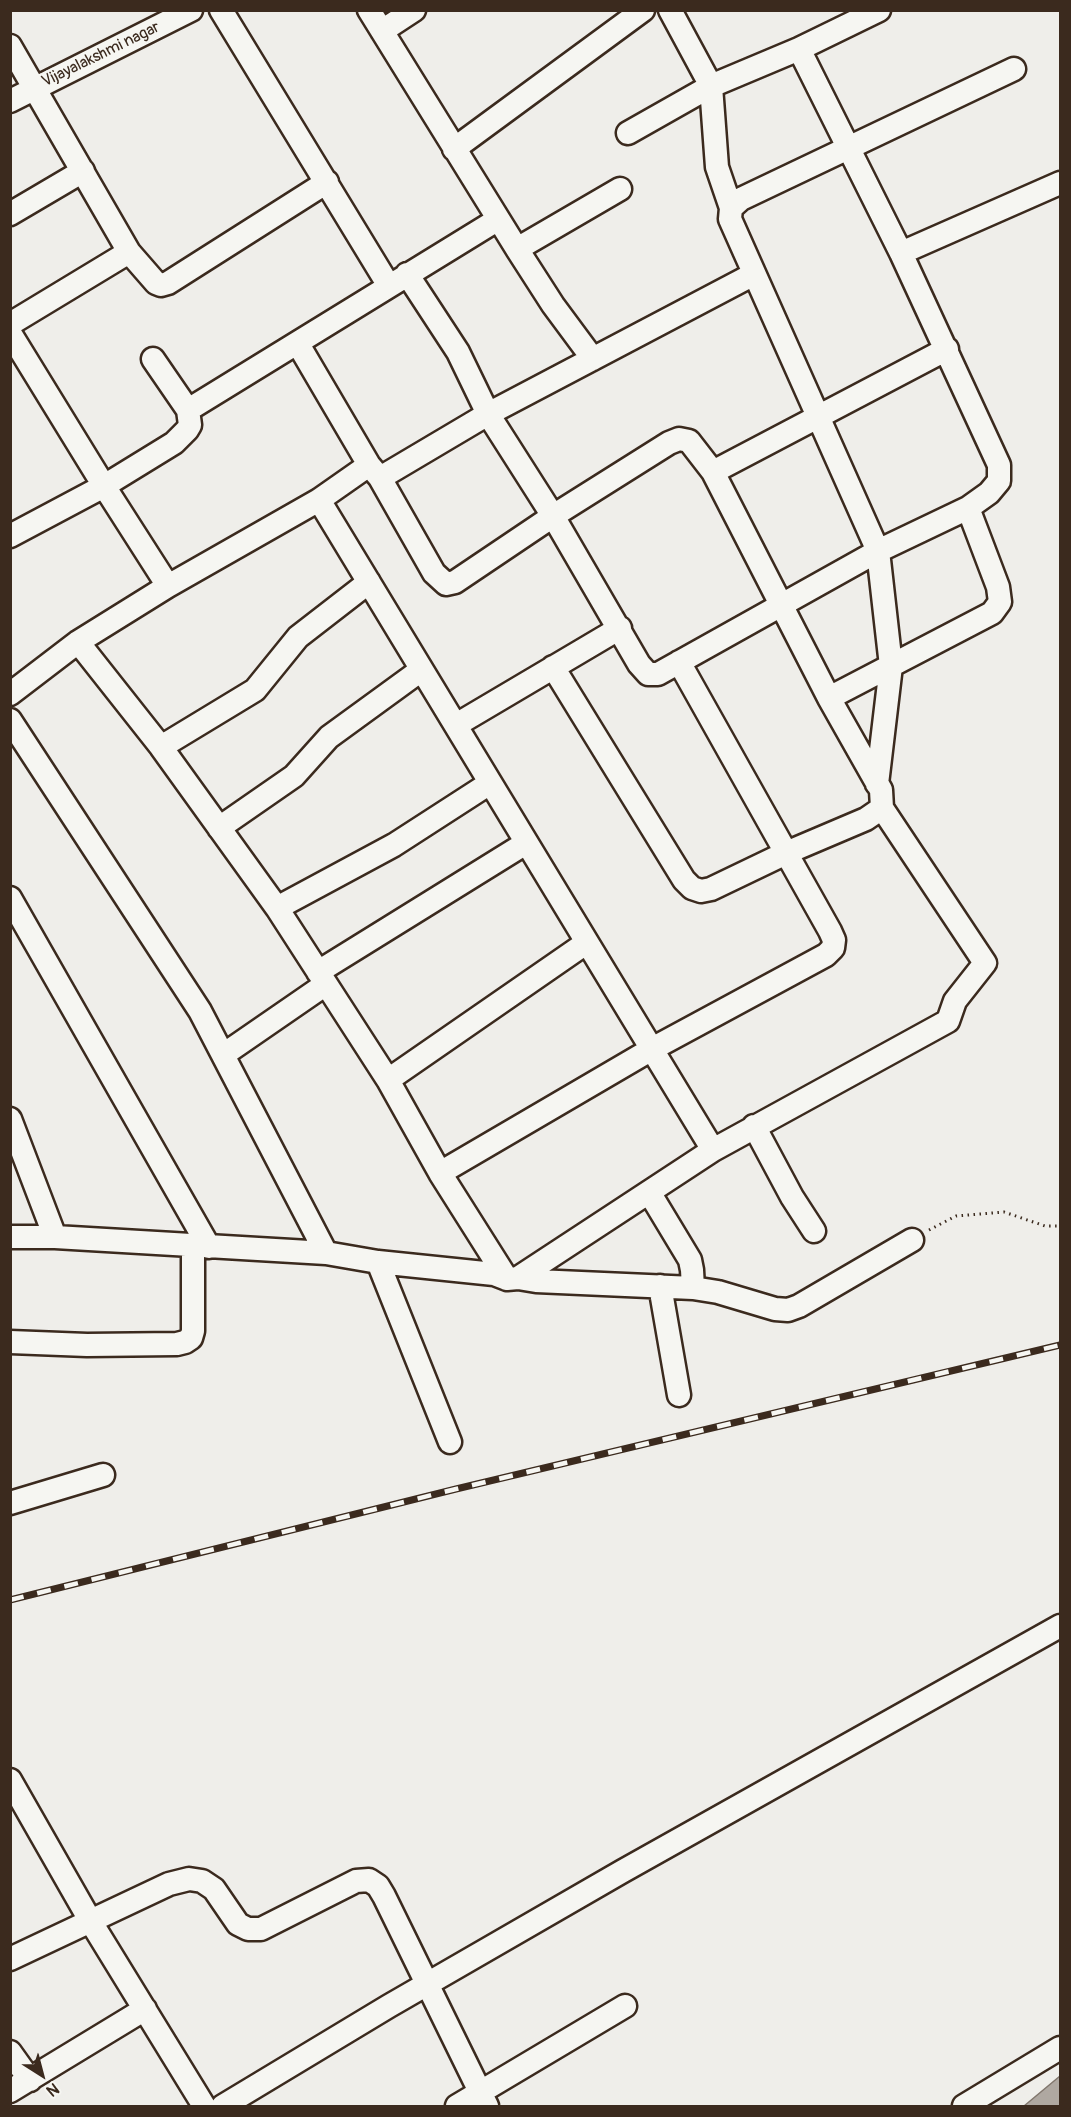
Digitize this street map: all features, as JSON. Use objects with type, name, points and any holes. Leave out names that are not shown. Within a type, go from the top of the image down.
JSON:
[{"type":"street","name":"Vijayalakshmi nagar","points":[[10,101],[191,10]]},
{"type":"street","points":[[221,10],[327,182],[398,280],[458,352],[488,414],[553,516],[639,664],[648,674],[658,674],[878,550],[968,508],[989,493],[999,481],[999,465],[947,349],[799,49]]},
{"type":"street","points":[[369,10],[497,220],[553,305],[593,359]]},
{"type":"street","points":[[382,31],[414,10]]},
{"type":"street","points":[[454,149],[643,10]]},
{"type":"street","points":[[670,10],[711,86],[717,167],[731,208],[730,219],[878,550],[891,666],[877,784]]},
{"type":"street","points":[[628,133],[711,86],[799,49],[879,10]]},
{"type":"street","points":[[10,46],[129,252],[150,279],[161,285],[168,283],[327,182]]},
{"type":"street","points":[[731,208],[741,200],[848,147],[1014,69]]},
{"type":"street","points":[[10,214],[83,171]]},
{"type":"street","points":[[901,253],[1060,183]]},
{"type":"street","points":[[517,249],[620,189]]},
{"type":"street","points":[[188,410],[497,220]]},
{"type":"street","points":[[10,324],[129,252]]},
{"type":"street","points":[[10,694],[78,642],[168,586],[319,500],[754,274]]},
{"type":"street","points":[[10,333],[168,586]]},
{"type":"street","points":[[298,344],[434,573],[446,584],[455,582],[553,516],[679,439],[689,441],[713,472],[829,698],[881,790],[882,808],[985,963],[955,1001],[948,1022],[713,1150],[513,1279]]},
{"type":"street","points":[[713,472],[947,349]]},
{"type":"street","points":[[10,536],[104,486],[182,436],[190,424],[188,410],[153,359]]},
{"type":"street","points":[[319,500],[713,1150]]},
{"type":"street","points":[[829,698],[992,613],[1000,602],[998,587],[968,508]]},
{"type":"street","points":[[161,747],[255,690],[298,637],[369,582]]},
{"type":"street","points":[[456,725],[620,628]]},
{"type":"street","points":[[78,642],[161,747],[278,908],[388,1080],[440,1173],[513,1279]]},
{"type":"street","points":[[440,1173],[652,1049],[826,955],[833,948],[834,940],[830,932],[679,662]]},
{"type":"street","points":[[553,667],[684,880],[692,888],[701,891],[711,890],[866,819],[882,808]]},
{"type":"street","points":[[219,828],[294,776],[329,737],[421,670]]},
{"type":"street","points":[[10,720],[200,1011],[326,1253]]},
{"type":"street","points":[[278,908],[394,845],[490,783]]},
{"type":"street","points":[[223,1055],[322,978],[526,843]]},
{"type":"street","points":[[10,898],[201,1246],[193,1331],[191,1338],[185,1342],[87,1345],[10,1342]]},
{"type":"street","points":[[388,1080],[586,943]]},
{"type":"street","points":[[10,1119],[55,1237]]},
{"type":"street","points":[[754,1126],[792,1197],[814,1230]]},
{"type":"street","points":[[649,1192],[690,1260],[693,1270],[693,1288]]},
{"type":"street","points":[[10,1237],[55,1237],[326,1253],[378,1262],[494,1274],[513,1279],[693,1288],[718,1292],[775,1309],[788,1310],[799,1306],[912,1240]]},
{"type":"street","points":[[378,1262],[450,1442]]},
{"type":"street","points":[[660,1286],[679,1395]]},
{"type":"street","points":[[10,1503],[103,1475]]},
{"type":"street","points":[[223,2106],[427,1984],[717,1817],[1060,1626]]},
{"type":"street","points":[[10,1780],[19,1816],[91,1922],[204,2106]]},
{"type":"street","points":[[10,1959],[169,1884],[189,1879],[202,1881],[214,1889],[238,1924],[248,1929],[261,1929],[356,1881],[369,1880],[378,1886],[384,1896],[484,2099]]},
{"type":"street","points":[[457,2106],[484,2099],[625,2006]]},
{"type":"street","points":[[10,2052],[20,2085],[145,2009]]},
{"type":"street","points":[[964,2106],[1060,2048]]},
{"type":"path","points":[[912,1240],[956,1216],[1004,1212],[1045,1226],[1060,1226]]},
{"type":"shaded area","points":[[1060,2076],[1060,2106],[1024,2106]]},
{"type":"railway","points":[[10,1600],[456,1489],[1060,1345]]}]
